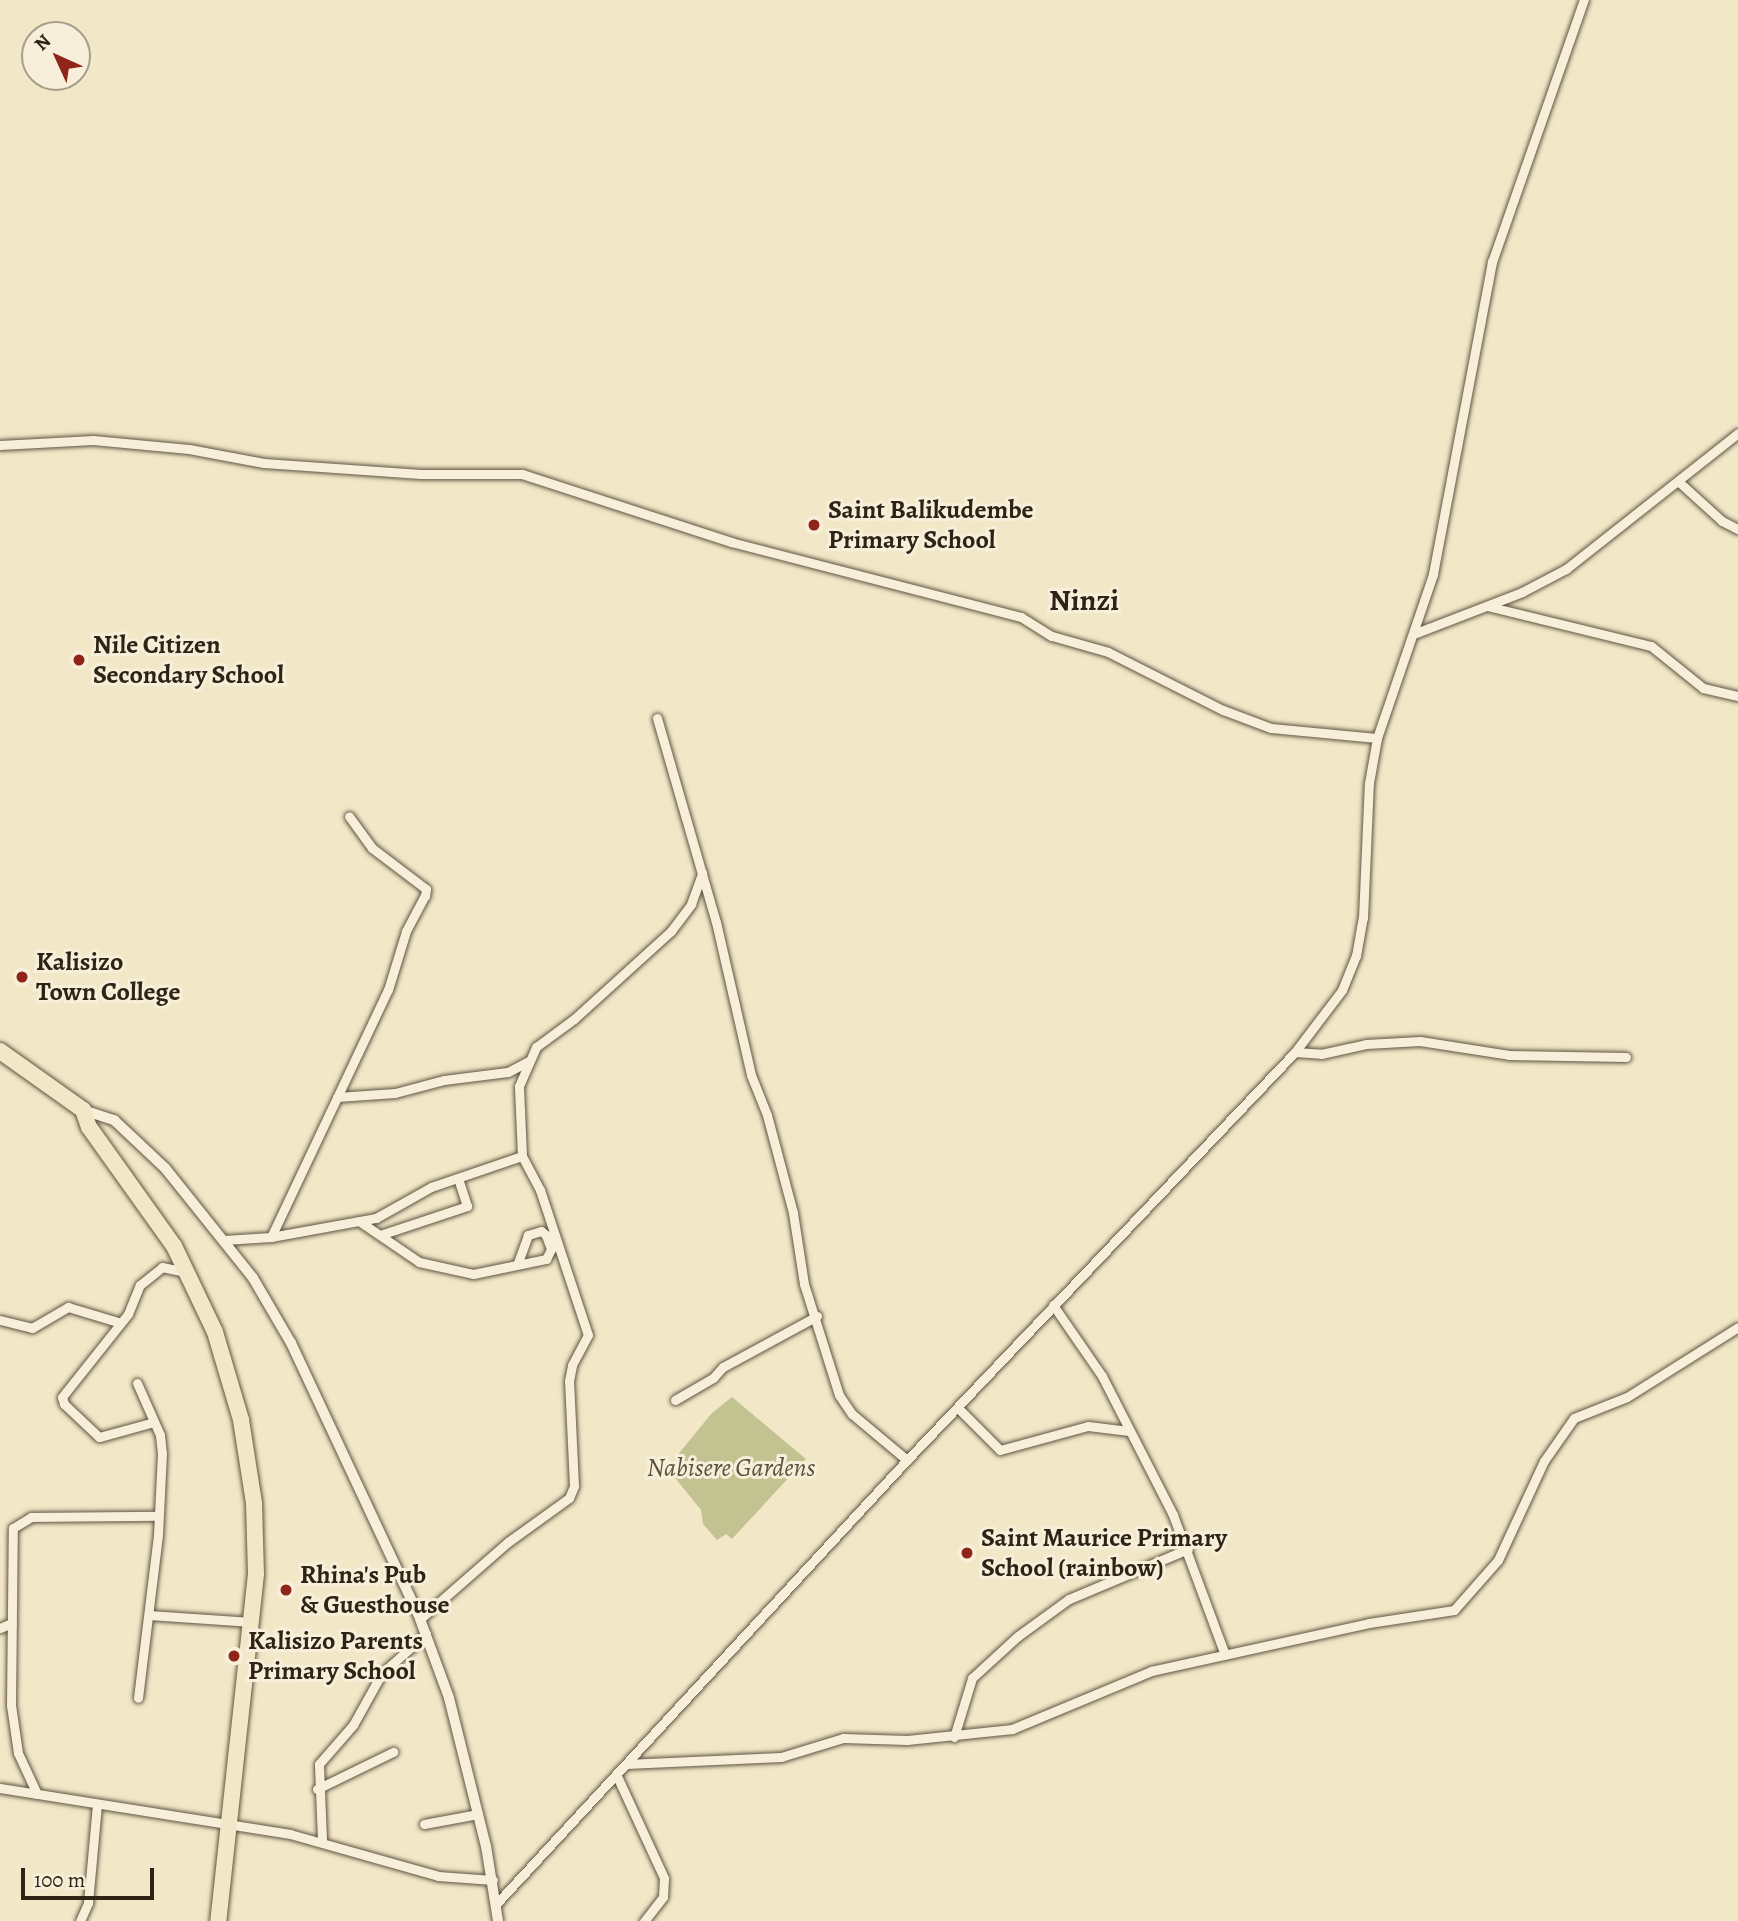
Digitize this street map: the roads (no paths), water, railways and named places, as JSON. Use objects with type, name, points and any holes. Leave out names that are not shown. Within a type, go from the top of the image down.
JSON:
[{"type":"highway","points":[[0,1054],[83,1110],[89,1127],[168,1237],[215,1332],[248,1451],[256,1536],[254,1622],[218,1921]]},
{"type":"street","points":[[497,1903],[907,1460],[1295,1052],[1331,1008],[1356,956],[1363,918],[1369,783],[1377,738],[1416,633],[1433,574],[1492,262],[1584,0]]},
{"type":"street","points":[[1416,633],[1487,606],[1566,569],[1738,433]]},
{"type":"street","points":[[0,445],[84,439],[189,449],[264,463],[421,474],[522,474],[731,542],[1021,617],[1052,636],[1108,652],[1260,725],[1377,738]]},
{"type":"street","points":[[1679,482],[1722,521],[1738,528]]},
{"type":"street","points":[[1487,606],[1651,646],[1703,688],[1738,696]]},
{"type":"street","points":[[657,718],[702,873],[753,1082],[767,1115],[793,1213],[804,1283],[845,1405],[907,1460]]},
{"type":"street","points":[[271,1237],[388,990],[405,931],[426,892],[387,863],[349,816]]},
{"type":"street","points":[[419,1619],[508,1542],[569,1498],[574,1486],[569,1381],[572,1365],[588,1335],[540,1190],[522,1156],[519,1086],[536,1047],[574,1019],[671,931],[691,904],[702,873]]},
{"type":"street","points":[[1295,1052],[1321,1054],[1366,1044],[1420,1041],[1509,1055],[1626,1058]]},
{"type":"street","points":[[337,1097],[395,1093],[443,1080],[508,1072],[530,1060]]},
{"type":"street","points":[[83,1110],[114,1120],[147,1150],[224,1240],[291,1343],[426,1634],[449,1698],[493,1880],[498,1921]]},
{"type":"street","points":[[224,1240],[271,1237],[382,1215],[431,1187],[522,1156]]},
{"type":"street","points":[[380,1236],[467,1206],[458,1178]]},
{"type":"street","points":[[359,1221],[419,1262],[473,1273],[518,1262]]},
{"type":"street","points":[[154,1422],[99,1437],[62,1400],[121,1323],[141,1285],[157,1270],[167,1266],[188,1273]]},
{"type":"street","points":[[1053,1305],[1095,1364],[1188,1549],[1225,1655]]},
{"type":"street","points":[[0,1320],[32,1328],[68,1307],[121,1323]]},
{"type":"street","points":[[675,1400],[713,1378],[723,1367],[817,1317]]},
{"type":"street","points":[[626,1764],[781,1757],[861,1736],[907,1740],[954,1738],[1027,1725],[1138,1675],[1369,1623],[1454,1610],[1498,1560],[1544,1461],[1574,1418],[1627,1397],[1738,1327]]},
{"type":"street","points":[[137,1383],[162,1443],[149,1615],[138,1698]]},
{"type":"street","points":[[958,1408],[1000,1450],[1087,1426],[1129,1431]]},
{"type":"street","points":[[37,1794],[15,1739],[11,1535],[19,1521],[31,1517],[158,1516]]},
{"type":"street","points":[[954,1738],[972,1678],[1018,1636],[1069,1599],[1188,1549]]},
{"type":"street","points":[[149,1615],[254,1622]]},
{"type":"street","points":[[0,1628],[12,1623]]},
{"type":"street","points":[[322,1840],[317,1789],[319,1765],[354,1725],[369,1691],[392,1661],[426,1634]]},
{"type":"street","points":[[317,1789],[393,1752]]},
{"type":"street","points":[[616,1774],[664,1878],[663,1897],[644,1921]]},
{"type":"street","points":[[0,1788],[322,1840],[438,1876],[493,1880]]},
{"type":"street","points":[[80,1921],[88,1903],[97,1804]]},
{"type":"street","points":[[424,1824],[478,1814]]},
{"type":"place","name":"Saint Balikudembe Primary School","points":[[814,525]]},
{"type":"place","name":"Nile Citizen Secondary School","points":[[79,660]]},
{"type":"place","name":"Kalisizo Town College","points":[[22,977]]},
{"type":"place","name":"Saint Maurice Primary School (rainbow)","points":[[967,1553]]},
{"type":"place","name":"Rhina's Pub & Guesthouse","points":[[286,1590]]},
{"type":"place","name":"Kalisizo Parents Primary School","points":[[234,1656]]},
{"type":"district","name":"Ninzi","points":[[1084,600]]},
{"type":"park label","name":"Nabisere Gardens","points":[[731,1468]]}]
